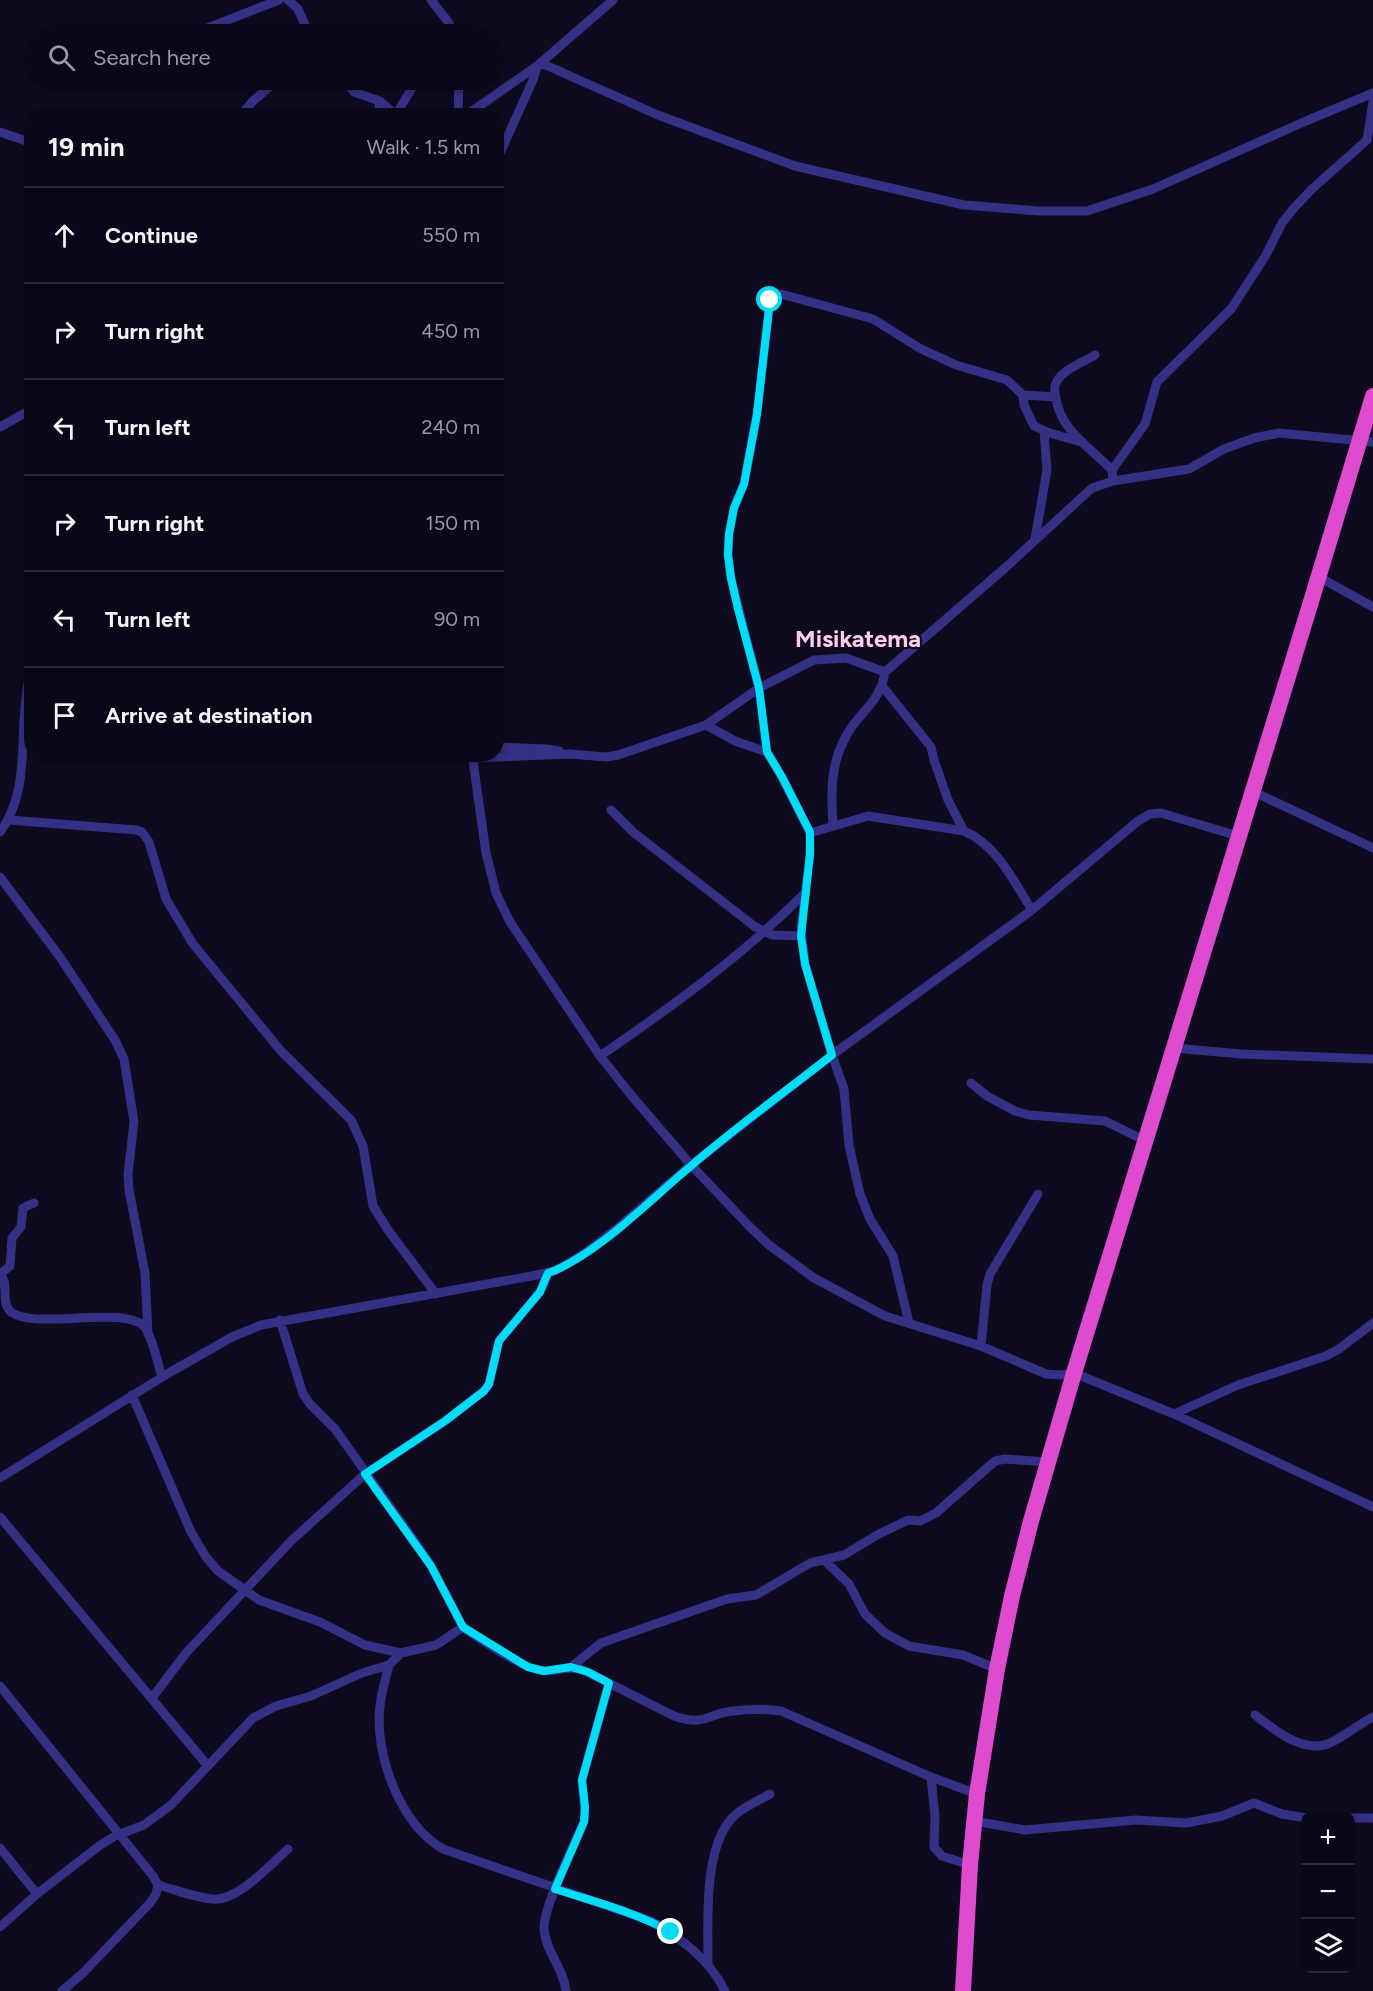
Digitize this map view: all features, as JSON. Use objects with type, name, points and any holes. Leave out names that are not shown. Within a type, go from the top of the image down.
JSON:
[{"type":"highway","points":[[963,1991],[970,1865],[977,1794],[997,1669],[1012,1596],[1074,1373],[1238,836],[1319,577],[1366,442],[1373,396]]},
{"type":"street","points":[[218,24],[279,0]]},
{"type":"street","points":[[288,0],[298,9],[303,24]]},
{"type":"street","points":[[431,0],[448,23]]},
{"type":"street","points":[[504,89],[539,64],[613,0]]},
{"type":"street","points":[[539,64],[658,115],[795,166],[964,205],[1039,211],[1087,210],[1154,189],[1373,93]]},
{"type":"street","points":[[504,144],[539,64]]},
{"type":"street","points":[[246,108],[265,90]]},
{"type":"street","points":[[352,90],[380,101],[388,108]]},
{"type":"street","points":[[400,108],[411,90]]},
{"type":"street","points":[[458,108],[459,90]]},
{"type":"street","points":[[476,108],[502,90]]},
{"type":"street","points":[[379,108],[380,101]]},
{"type":"street","points":[[1112,470],[1145,424],[1157,382],[1231,309],[1266,255],[1282,223],[1294,208],[1312,189],[1367,141],[1373,102]]},
{"type":"street","points":[[0,132],[24,140]]},
{"type":"street","points":[[909,1323],[896,1264],[890,1249],[870,1219],[860,1194],[849,1145],[844,1089],[805,964],[801,936],[810,832],[767,752],[759,688],[731,578],[729,534],[734,508],[744,484],[759,403],[770,300],[781,294],[873,319],[921,349],[956,365],[1007,380],[1023,395],[1031,423],[1044,431],[1081,442],[1094,450],[1112,470],[1113,481]]},
{"type":"street","points":[[1081,442],[1063,420],[1056,397],[1055,383],[1059,378],[1095,355]]},
{"type":"street","points":[[1023,395],[1056,397]]},
{"type":"street","points":[[0,426],[24,413]]},
{"type":"street","points":[[1035,539],[1047,470],[1044,431]]},
{"type":"street","points":[[833,825],[831,785],[838,754],[845,738],[883,687],[885,672],[1005,568],[1092,488],[1113,481],[1189,470],[1224,449],[1263,435],[1279,433],[1366,442]]},
{"type":"street","points":[[1319,577],[1373,607]]},
{"type":"street","points":[[504,747],[547,749],[590,757],[618,755],[706,725],[759,688],[814,660],[846,658],[885,672]]},
{"type":"street","points":[[883,687],[931,747],[933,760],[948,800],[964,831]]},
{"type":"street","points":[[0,832],[9,819],[20,783],[24,724]]},
{"type":"street","points":[[706,725],[735,741],[767,752]]},
{"type":"street","points":[[504,755],[570,754]]},
{"type":"street","points":[[474,762],[486,853],[496,893],[519,937],[600,1056],[631,1095],[692,1165],[762,1239],[789,1261],[847,1297],[885,1316],[981,1346],[1046,1374],[1054,1376],[1074,1373],[1174,1414],[1373,1507]]},
{"type":"street","points":[[1252,791],[1373,848]]},
{"type":"street","points":[[611,810],[633,832],[745,920],[764,932],[777,936],[801,936]]},
{"type":"street","points":[[0,1478],[162,1377],[232,1337],[261,1324],[548,1273],[569,1263],[621,1225],[692,1165],[832,1055],[1032,910],[1138,821],[1150,814],[1169,814],[1238,836]]},
{"type":"street","points":[[810,832],[868,816],[964,831],[976,836],[987,845],[1001,862],[1032,910]]},
{"type":"street","points":[[9,819],[136,830],[146,836],[166,900],[193,944],[280,1051],[351,1120],[358,1132],[365,1156],[373,1206],[436,1294]]},
{"type":"street","points":[[0,878],[60,957],[115,1040],[124,1059],[130,1085],[134,1122],[128,1173],[129,1190],[145,1274],[148,1334]]},
{"type":"street","points":[[600,1056],[684,998],[764,932],[806,892]]},
{"type":"street","points":[[1174,1048],[1241,1054],[1373,1059]]},
{"type":"street","points":[[971,1083],[1015,1111],[1029,1115],[1105,1121],[1146,1141]]},
{"type":"street","points":[[981,1346],[990,1274],[1038,1194]]},
{"type":"street","points":[[34,1203],[23,1208],[21,1227],[12,1238],[10,1266],[0,1274],[4,1279],[4,1304],[18,1316],[125,1318],[141,1323],[148,1334],[162,1377]]},
{"type":"street","points":[[152,1698],[186,1653],[291,1541],[365,1474],[445,1421],[484,1391],[489,1384],[499,1341],[540,1292],[548,1273]]},
{"type":"street","points":[[280,1320],[303,1394],[335,1429],[431,1566],[463,1627],[528,1667],[544,1671],[571,1667],[588,1672],[674,1716],[701,1721],[732,1711],[766,1709],[781,1711],[931,1777],[977,1794]]},
{"type":"street","points":[[1174,1414],[1238,1384],[1326,1356],[1373,1323]]},
{"type":"street","points":[[132,1395],[191,1532],[206,1557],[218,1571],[244,1591],[259,1600],[320,1622],[365,1645],[402,1653],[436,1645],[463,1627]]},
{"type":"street","points":[[571,1667],[601,1643],[727,1599],[756,1595],[810,1563],[850,1553],[877,1535],[908,1520],[920,1521],[936,1513],[995,1461],[1005,1459],[1048,1462]]},
{"type":"street","points":[[0,1517],[208,1766]]},
{"type":"street","points":[[824,1560],[849,1584],[865,1614],[885,1634],[909,1646],[963,1655],[997,1669]]},
{"type":"street","points":[[0,1927],[37,1894],[99,1846],[144,1825],[161,1813],[182,1794],[242,1728],[263,1712],[389,1665],[402,1653]]},
{"type":"street","points":[[389,1665],[380,1706],[380,1738],[383,1756],[396,1792],[431,1843],[555,1889],[651,1921],[671,1932],[708,1963],[725,1991]]},
{"type":"street","points":[[566,1991],[562,1972],[546,1937],[544,1921],[584,1822],[582,1780],[609,1683]]},
{"type":"street","points":[[0,1686],[158,1885],[213,1899],[223,1899],[244,1887],[288,1849]]},
{"type":"street","points":[[1255,1715],[1282,1735],[1302,1744],[1322,1745],[1373,1717]]},
{"type":"street","points":[[931,1777],[935,1816],[934,1847],[942,1856],[970,1865]]},
{"type":"street","points":[[708,1963],[708,1902],[712,1867],[721,1837],[728,1822],[741,1811],[770,1794]]},
{"type":"street","points":[[974,1821],[1025,1830],[1136,1820],[1186,1822],[1222,1815],[1254,1803],[1282,1814],[1301,1817]]},
{"type":"street","points":[[1355,1818],[1373,1818]]},
{"type":"street","points":[[0,1848],[37,1894]]},
{"type":"street","points":[[62,1991],[73,1983],[150,1903],[156,1894],[158,1885]]},
{"type":"street","points":[[73,1983],[81,1991]]},
{"type":"district","name":"Misikatema","points":[[858,639]]},
{"type":"route","points":[[671,1932],[627,1912],[555,1889],[584,1822],[582,1780],[609,1683],[581,1669],[571,1667],[544,1671],[528,1667],[463,1627],[431,1566],[365,1474],[445,1421],[484,1391],[489,1384],[499,1341],[516,1318],[536,1298],[548,1273],[585,1253],[832,1055],[802,948],[802,915],[810,854],[810,832],[767,752],[759,688],[738,609],[728,555],[734,508],[744,484],[757,414],[770,300]]}]
